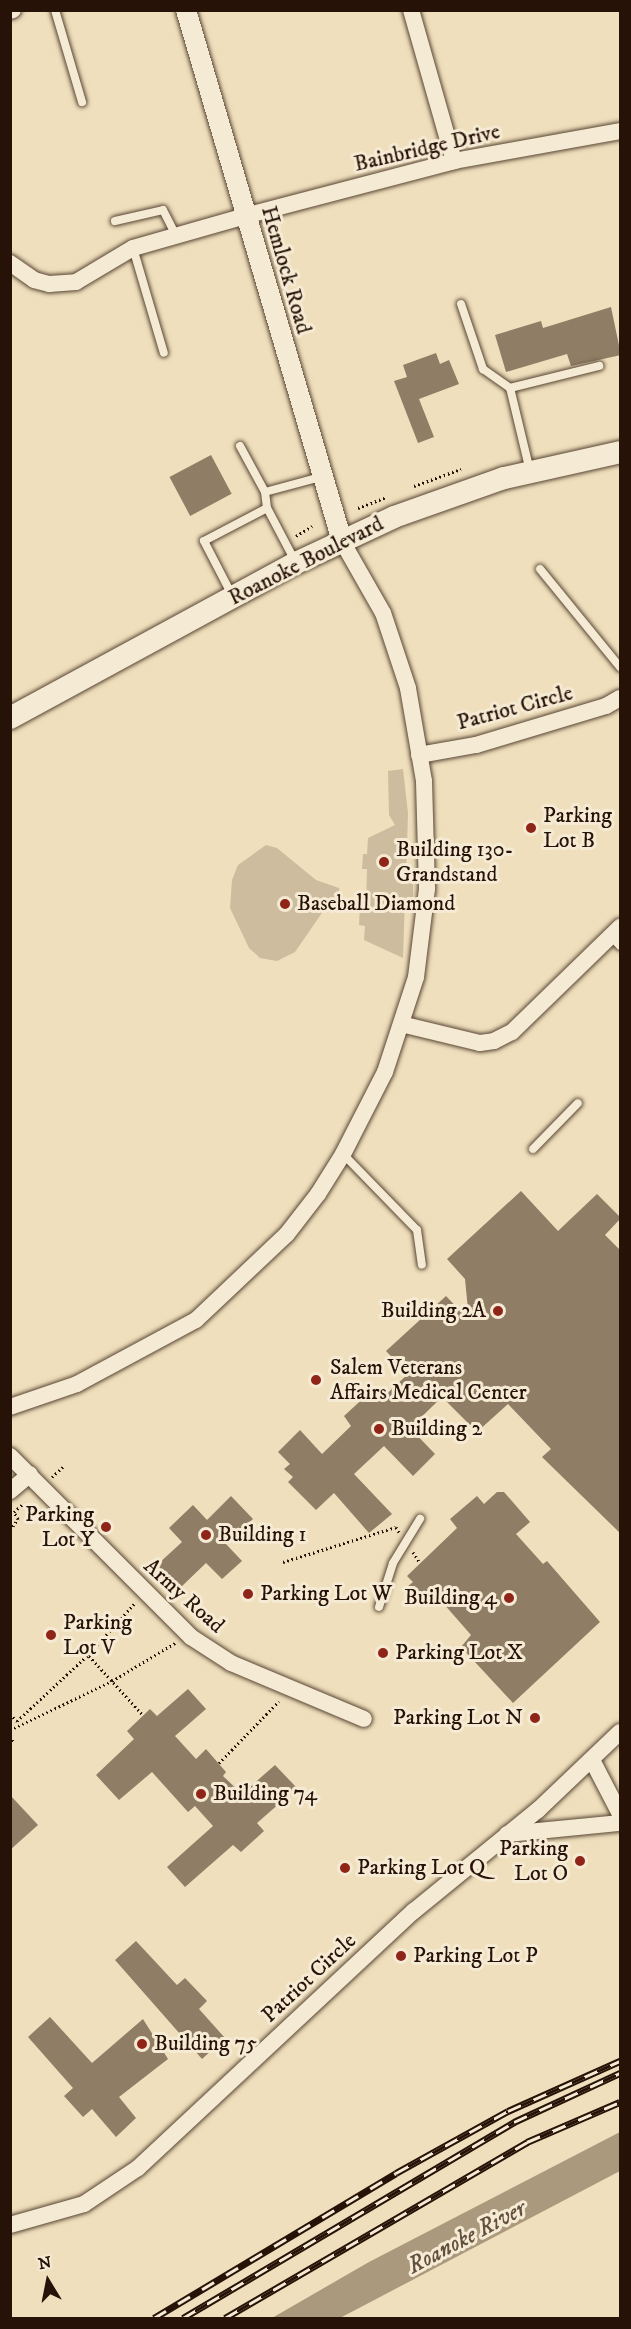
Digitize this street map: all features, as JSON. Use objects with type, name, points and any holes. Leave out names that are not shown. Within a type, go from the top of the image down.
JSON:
[{"type":"main road","name":"Roanoke Boulevard","points":[[12,714],[296,563],[448,495],[530,472],[621,452]]},
{"type":"street","name":"Hemlock Road","points":[[186,10],[321,477],[342,541]]},
{"type":"street","points":[[411,10],[454,162]]},
{"type":"street","name":"Bainbridge Drive","points":[[10,263],[34,280],[61,285],[90,275],[133,248],[245,216],[454,162],[621,131]]},
{"type":"street","points":[[10,1407],[77,1384],[196,1320],[287,1234],[344,1154],[385,1072],[416,977],[427,890],[424,781],[408,688],[382,613],[342,541]]},
{"type":"street","name":"Patriot Circle","points":[[419,755],[476,745],[618,705]]},
{"type":"street","points":[[401,1024],[480,1043],[494,1041],[512,1032],[617,937]]},
{"type":"street","name":"Army Road","points":[[10,1456],[190,1637],[231,1663],[364,1719]]},
{"type":"street","points":[[10,1491],[30,1474]]},
{"type":"street","name":"Patriot Circle","points":[[10,2225],[84,2204],[138,2168],[414,1911],[507,1834],[621,1732]]},
{"type":"street","points":[[592,1760],[621,1814]]},
{"type":"street","points":[[507,1834],[621,1823]]},
{"type":"lane","points":[[55,10],[82,102]]},
{"type":"lane","points":[[115,221],[163,210],[176,236]]},
{"type":"lane","points":[[133,248],[164,353]]},
{"type":"lane","points":[[461,304],[483,369],[510,388],[530,472]]},
{"type":"lane","points":[[510,388],[599,366]]},
{"type":"lane","points":[[240,446],[265,492],[267,508],[296,563]]},
{"type":"lane","points":[[265,492],[321,477]]},
{"type":"lane","points":[[233,597],[204,541],[267,508]]},
{"type":"lane","points":[[540,569],[621,667]]},
{"type":"lane","points":[[534,1149],[578,1104]]},
{"type":"lane","points":[[344,1154],[417,1230],[422,1265]]},
{"type":"lane","points":[[380,1607],[393,1563],[420,1519]]},
{"type":"path","points":[[414,486],[461,469]]},
{"type":"path","points":[[358,508],[388,496]]},
{"type":"path","points":[[304,531],[306,536]]},
{"type":"path","points":[[283,1562],[396,1527]]},
{"type":"path","points":[[10,1729],[88,1655],[134,1604]]},
{"type":"path","points":[[10,1729],[111,1681],[176,1642]]},
{"type":"path","points":[[80,1646],[144,1715]]},
{"type":"path","points":[[219,1763],[285,1695]]},
{"type":"path","points":[[10,1714],[17,1721]]},
{"type":"path","points":[[10,1736],[14,1743]]},
{"type":"shaded area","name":"Building 130- Grandstand","points":[[403,769],[408,813],[406,881],[413,881],[413,897],[405,898],[403,958],[364,940],[365,926],[359,925],[360,903],[366,903],[367,869],[362,869],[363,854],[367,854],[368,838],[395,825],[389,815],[388,771]]},
{"type":"shaded area","name":"Baseball Diamond","points":[[266,845],[277,848],[316,880],[339,888],[338,906],[330,905],[324,910],[295,952],[277,961],[260,958],[249,948],[230,908],[232,880],[238,865]]},
{"type":"water","name":"Roanoke River","points":[[620,2132],[620,2171],[340,2318],[272,2318],[369,2262]]},
{"type":"building","points":[[611,307],[621,355],[571,366],[567,354],[506,372],[495,335],[541,321],[543,328]]},
{"type":"building","points":[[436,353],[440,364],[449,360],[459,384],[419,399],[434,437],[418,443],[394,381],[407,377],[403,365]]},
{"type":"building","points":[[211,455],[232,494],[190,516],[170,477]]},
{"type":"building","points":[[521,1191],[558,1231],[597,1194],[621,1218],[605,1235],[621,1251],[621,1534],[542,1457],[551,1449],[508,1404],[477,1432],[442,1397],[410,1428],[435,1454],[413,1476],[384,1446],[354,1474],[392,1514],[369,1533],[334,1493],[316,1510],[288,1482],[293,1477],[284,1469],[290,1464],[278,1452],[300,1430],[322,1454],[351,1426],[344,1416],[370,1392],[379,1401],[408,1374],[386,1351],[446,1296],[469,1320],[465,1279],[447,1259]]},
{"type":"building","name":"Building 4","points":[[497,1492],[504,1492],[530,1522],[516,1534],[543,1564],[547,1561],[600,1622],[513,1703],[461,1647],[471,1635],[436,1595],[431,1600],[425,1594],[418,1601],[407,1587],[413,1582],[407,1576],[457,1528],[450,1519],[477,1496],[484,1504]]},
{"type":"building","name":"Building 1","points":[[231,1496],[253,1519],[226,1544],[242,1561],[222,1579],[206,1563],[180,1588],[157,1565],[182,1542],[169,1528],[193,1505],[207,1520]]},
{"type":"building","name":"Building 74","points":[[188,1689],[206,1709],[175,1736],[196,1759],[206,1749],[226,1772],[223,1776],[242,1794],[275,1765],[297,1788],[257,1823],[264,1831],[241,1852],[233,1845],[185,1887],[167,1867],[213,1826],[195,1806],[188,1812],[152,1772],[119,1800],[96,1775],[134,1739],[127,1731],[150,1709],[157,1716]]},
{"type":"building","points":[[10,1795],[38,1825],[10,1850]]},
{"type":"building","points":[[136,1941],[177,1985],[185,1978],[207,2001],[199,2009],[225,2038],[202,2059],[115,1960]]},
{"type":"building","points":[[50,2017],[92,2063],[143,2019],[168,2059],[119,2097],[136,2118],[116,2137],[92,2109],[83,2117],[64,2096],[73,2088],[28,2037]]},
{"type":"railway","points":[[154,2318],[396,2173],[508,2111],[620,2061]]},
{"type":"railway","points":[[183,2318],[514,2122],[620,2073]]},
{"type":"railway","points":[[225,2318],[527,2142],[620,2102]]},
{"type":"place","name":"Parking Lot B","points":[[531,828]]},
{"type":"place","name":"Building 130- Grandstand","points":[[384,862]]},
{"type":"place","name":"Baseball Diamond","points":[[285,904]]},
{"type":"place","name":"Building 2A","points":[[498,1311]]},
{"type":"place","name":"Salem Veterans Affairs Medical Center","points":[[316,1380]]},
{"type":"place","name":"Building 2","points":[[379,1429]]},
{"type":"place","name":"Parking Lot Y","points":[[106,1527]]},
{"type":"place","name":"Building 1","points":[[206,1535]]},
{"type":"place","name":"Parking Lot W","points":[[248,1594]]},
{"type":"place","name":"Building 4","points":[[509,1598]]},
{"type":"place","name":"Parking Lot V","points":[[51,1635]]},
{"type":"place","name":"Parking Lot X","points":[[383,1653]]},
{"type":"place","name":"Parking Lot N","points":[[535,1718]]},
{"type":"place","name":"Building 74","points":[[201,1794]]},
{"type":"place","name":"Parking Lot O","points":[[580,1861]]},
{"type":"place","name":"Parking Lot Q","points":[[345,1868]]},
{"type":"place","name":"Parking Lot P","points":[[401,1956]]},
{"type":"place","name":"Building 75","points":[[142,2044]]}]
